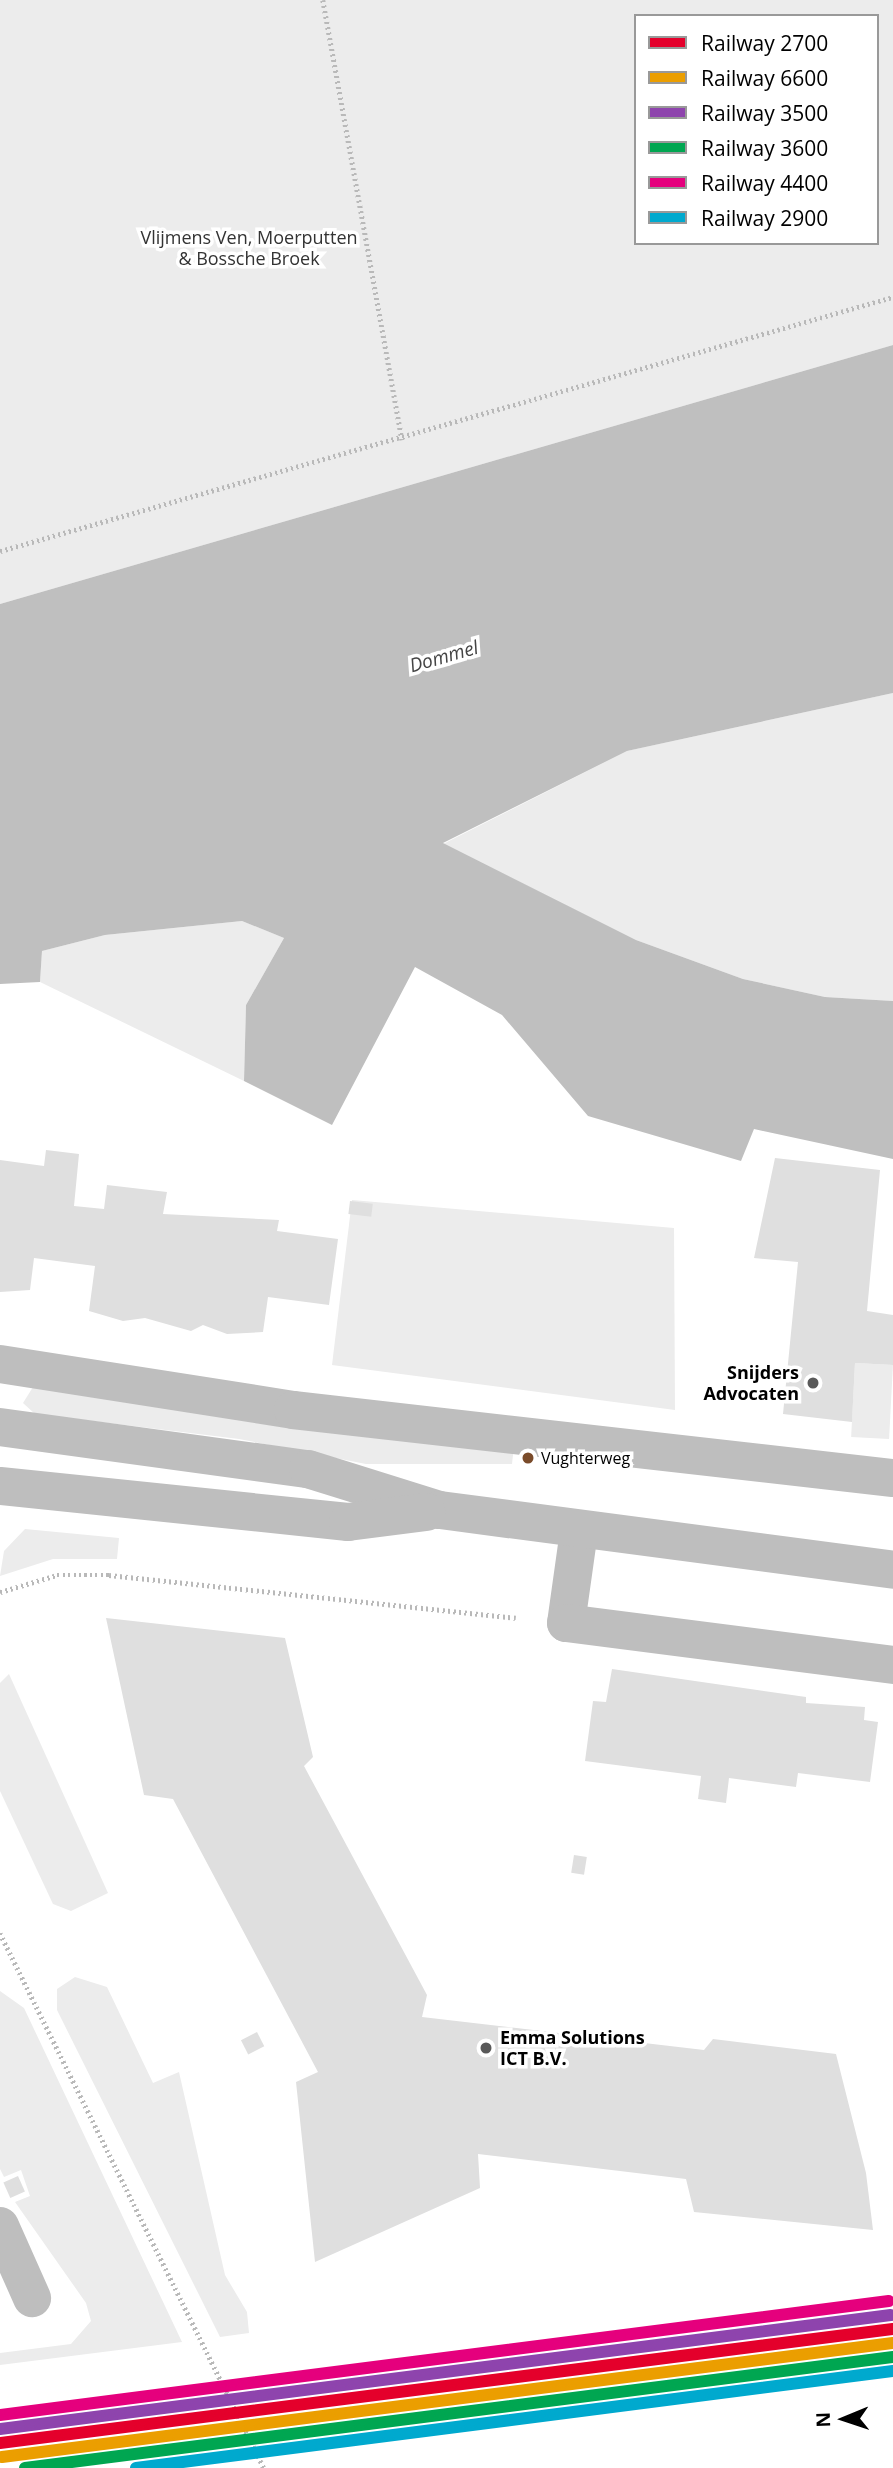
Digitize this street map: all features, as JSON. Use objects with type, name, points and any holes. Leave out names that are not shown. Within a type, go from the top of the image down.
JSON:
[{"type":"main road","points":[[0,1364],[293,1410],[893,1478]]},
{"type":"main road","points":[[0,1427],[308,1469],[440,1510],[579,1531],[893,1570]]},
{"type":"main road","points":[[0,1486],[348,1522],[440,1510]]},
{"type":"main road","points":[[579,1531],[566,1623],[893,1665]]},
{"type":"main road","points":[[0,2226],[32,2298]]},
{"type":"path","points":[[323,0],[402,440]]},
{"type":"path","points":[[0,551],[402,440],[893,297]]},
{"type":"path","points":[[0,1592],[57,1575],[109,1575],[566,1623]]},
{"type":"path","points":[[0,1933],[80,2089],[264,2468]]},
{"type":"green space","name":"Vlijmens Ven, Moerputten & Bossche Broek","points":[[0,0],[893,0],[893,345],[0,604]]},
{"type":"green space","points":[[893,693],[893,1001],[825,997],[743,979],[636,940],[443,844],[627,751]]},
{"type":"green space","points":[[242,921],[284,938],[246,1005],[244,1081],[40,982],[42,951],[105,935]]},
{"type":"green space","points":[[352,1200],[674,1228],[675,1410],[332,1365]]},
{"type":"green space","points":[[855,1363],[893,1365],[889,1439],[851,1437]]},
{"type":"green space","points":[[33,1387],[514,1446],[512,1464],[366,1464],[239,1439],[35,1414],[23,1403]]},
{"type":"green space","points":[[25,1529],[119,1538],[117,1559],[53,1559],[0,1576],[4,1551]]},
{"type":"green space","points":[[9,1674],[108,1893],[71,1911],[53,1904],[0,1791],[0,1683]]},
{"type":"green space","points":[[75,1977],[107,1987],[153,2083],[179,2072],[225,2275],[247,2312],[249,2333],[220,2337],[57,2010],[57,1989]]},
{"type":"green space","points":[[0,1991],[24,2008],[182,2342],[0,2365],[0,2353],[71,2344],[91,2321],[86,2303],[15,2202],[30,2196],[21,2170],[4,2177],[0,2169]]},
{"type":"water","name":"Dommel","points":[[893,345],[893,693],[627,751],[443,843],[636,940],[743,979],[825,997],[893,1001],[893,1159],[754,1129],[741,1161],[588,1116],[502,1015],[415,967],[332,1125],[244,1081],[246,1005],[284,938],[242,921],[105,935],[42,951],[40,982],[0,984],[0,604]]},
{"type":"building","points":[[46,1150],[79,1154],[74,1206],[104,1209],[107,1185],[167,1192],[163,1214],[279,1220],[277,1231],[338,1239],[329,1305],[268,1297],[263,1332],[227,1334],[203,1325],[191,1331],[145,1318],[123,1321],[89,1311],[95,1266],[34,1258],[30,1290],[0,1292],[0,1160],[44,1166]]},
{"type":"building","points":[[775,1158],[880,1170],[867,1311],[893,1315],[893,1365],[855,1363],[852,1422],[783,1414],[798,1262],[754,1258]]},
{"type":"building","points":[[350,1201],[373,1204],[371,1217],[348,1214]]},
{"type":"building","points":[[106,1618],[285,1638],[313,1757],[304,1766],[427,1995],[422,2017],[704,2050],[713,2039],[836,2054],[866,2173],[873,2230],[694,2212],[686,2179],[478,2154],[480,2188],[315,2262],[296,2082],[318,2072],[173,1799],[144,1795]]},
{"type":"building","points":[[612,1669],[806,1697],[806,1703],[865,1707],[864,1720],[878,1722],[870,1782],[798,1773],[796,1787],[729,1778],[726,1803],[698,1799],[701,1776],[585,1761],[593,1701],[606,1702]]},
{"type":"building","points":[[574,1855],[587,1857],[584,1875],[571,1873]]},
{"type":"building","points":[[257,2032],[264,2046],[248,2054],[241,2040]]},
{"type":"building","points":[[18,2176],[25,2192],[10,2198],[3,2183]]},
{"type":"rail line","name":"4400","points":[[0,2415],[889,2301]]},
{"type":"rail line","name":"3500","points":[[0,2429],[891,2315]]},
{"type":"rail line","name":"2700","points":[[0,2443],[893,2329]]},
{"type":"rail line","name":"6600","points":[[2,2457],[893,2343]]},
{"type":"rail line","name":"3600","points":[[25,2468],[893,2357]]},
{"type":"rail line","name":"2900","points":[[136,2468],[893,2371]]},
{"type":"place","name":"Snijders Advocaten","points":[[813,1383]]},
{"type":"place","name":"Vughterweg","points":[[528,1458]]},
{"type":"place","name":"Emma Solutions ICT B.V.","points":[[486,2048]]}]
